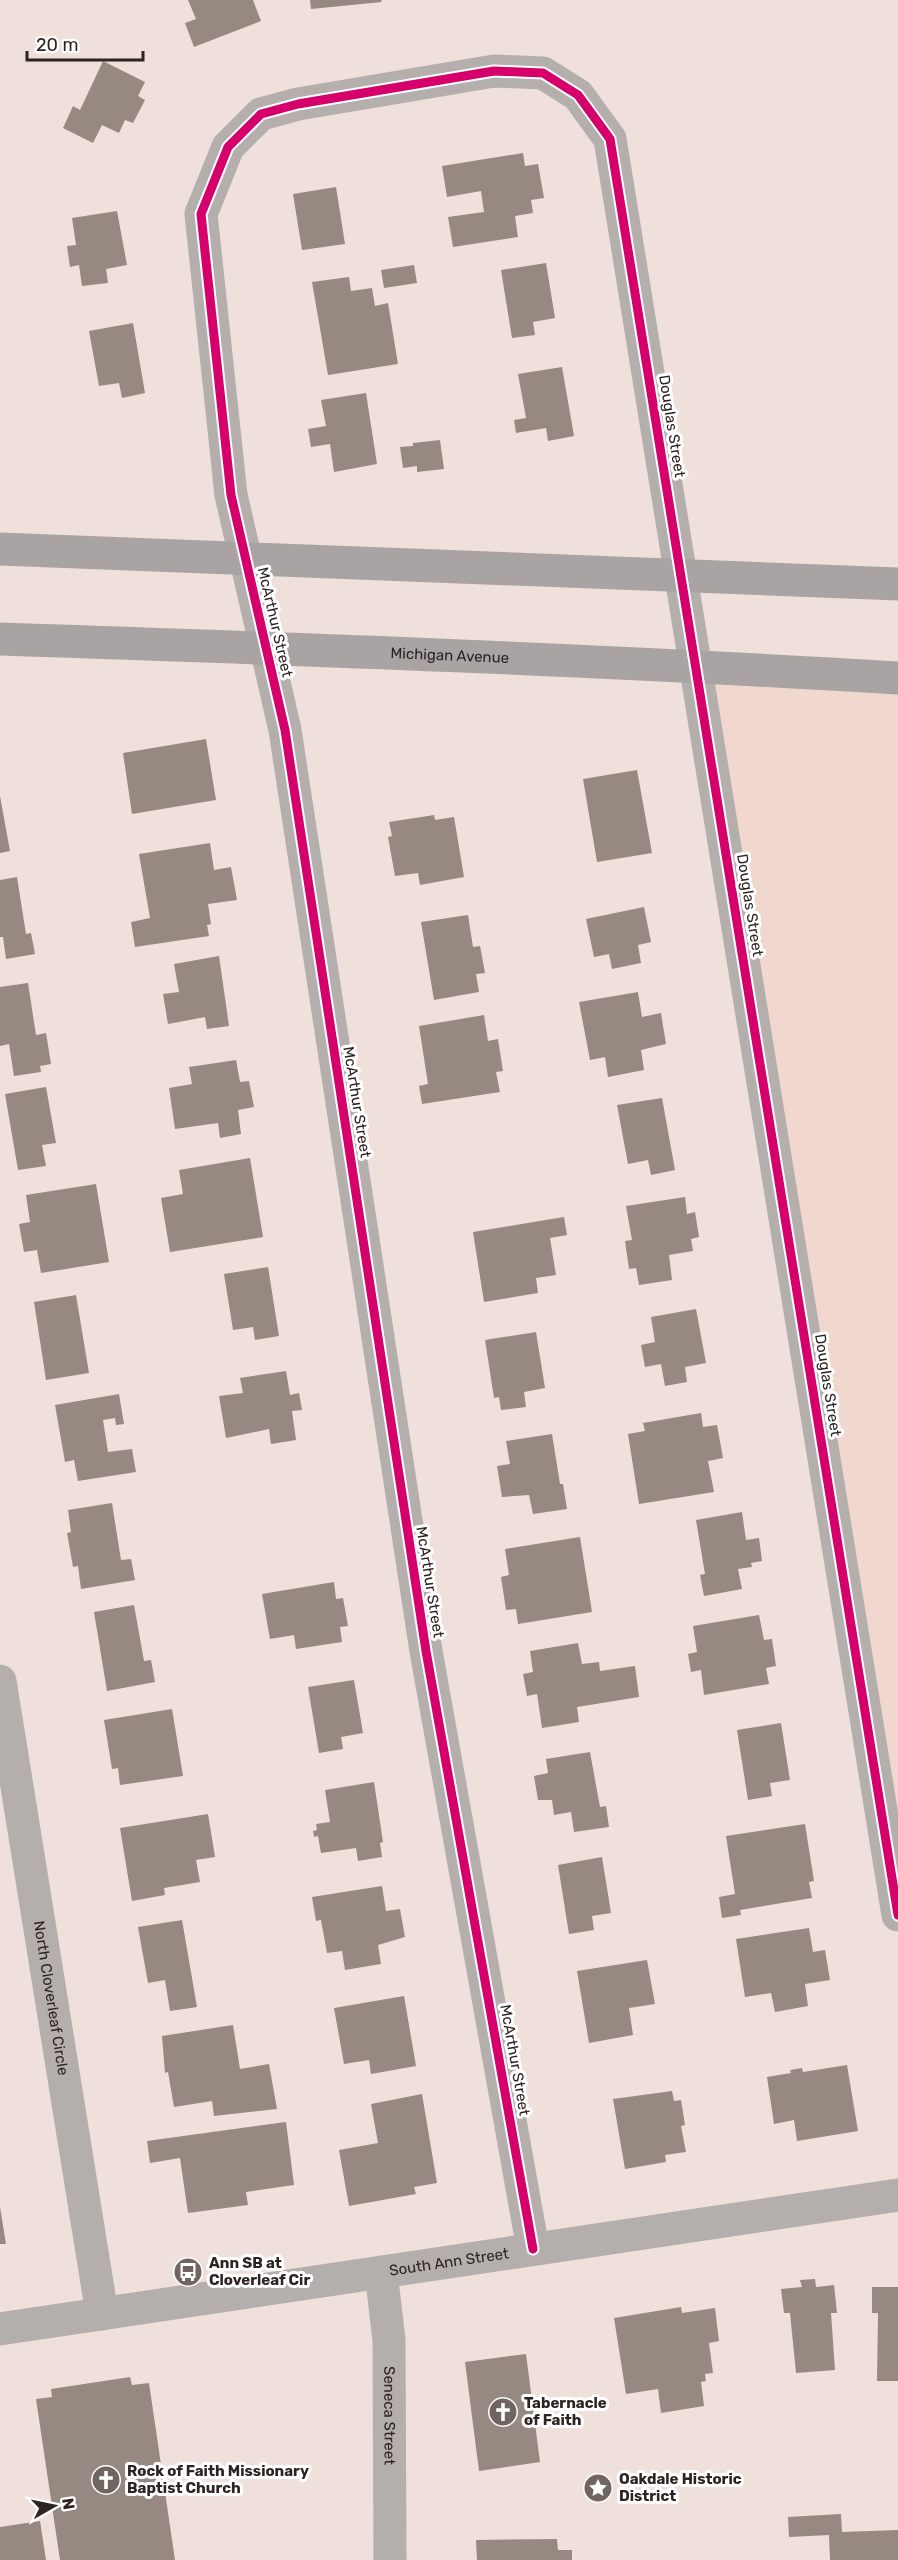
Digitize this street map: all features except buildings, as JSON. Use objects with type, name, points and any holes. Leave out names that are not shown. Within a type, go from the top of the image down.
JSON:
[{"type":"main road","points":[[0,549],[898,584]]},
{"type":"main road","name":"Michigan Avenue","points":[[0,639],[696,666],[898,678]]},
{"type":"street","name":"Douglas Street","points":[[399,87],[494,71],[543,74],[578,95],[610,139],[898,1915]]},
{"type":"street","name":"McArthur Street","points":[[399,87],[298,104],[261,114],[228,147],[201,214],[231,495],[285,730],[426,1651],[533,2249]]},
{"type":"street","name":"North Cloverleaf Circle","points":[[0,1681],[102,2314]]},
{"type":"street","name":"South Ann Street","points":[[0,2329],[898,2195]]},
{"type":"street","name":"Seneca Street","points":[[381,2272],[389,2340],[390,2560]]},
{"type":"shaded area","points":[[696,666],[898,678],[898,1915]]},
{"type":"cycle path","points":[[533,2249],[426,1651],[285,730],[231,495],[201,214],[228,147],[261,114],[298,104],[494,71],[543,73],[578,95],[610,139],[898,1915]]},
{"type":"place","name":"Ann SB at Cloverleaf Cir","points":[[188,2272]]},
{"type":"place","name":"Tabernacle of Faith","points":[[503,2412]]},
{"type":"place","name":"Rock of Faith Missionary Baptist Church","points":[[106,2480]]},
{"type":"place","name":"Oakdale Historic District","points":[[598,2488]]}]
